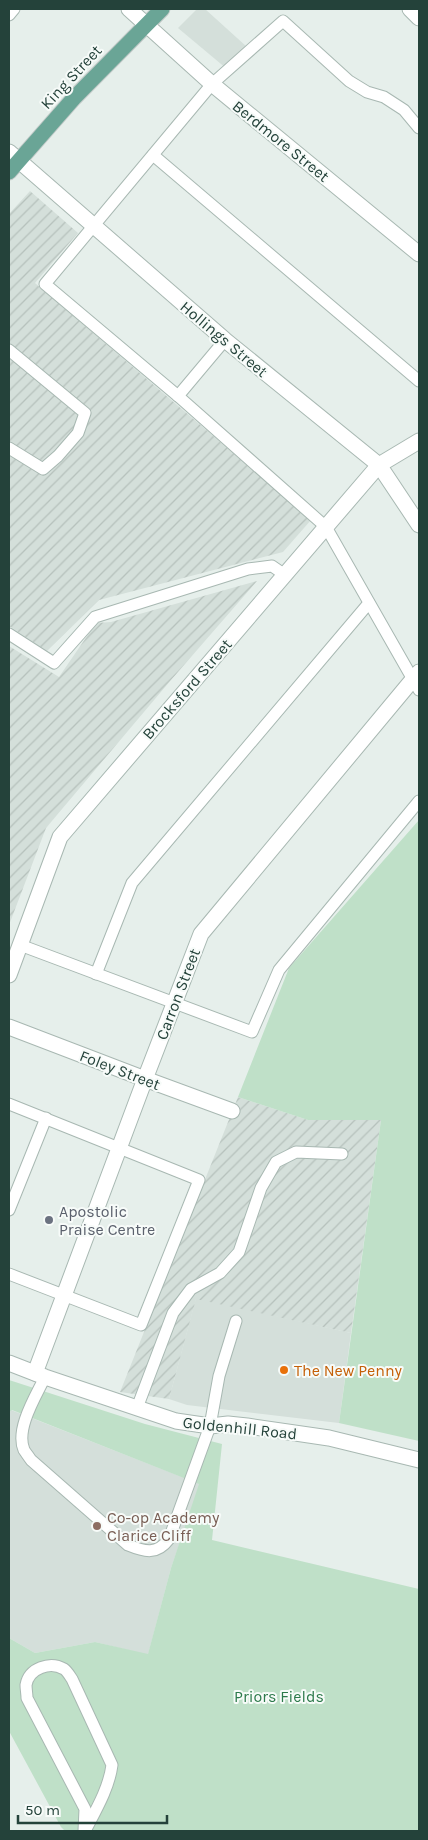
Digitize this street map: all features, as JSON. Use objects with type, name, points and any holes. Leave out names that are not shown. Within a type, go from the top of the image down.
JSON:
[{"type":"main road","name":"King Street","points":[[12,162],[162,9]]},
{"type":"street","name":"Berdmore Street","points":[[129,9],[212,84],[419,254]]},
{"type":"street","points":[[410,9],[419,18]]},
{"type":"street","name":"Hollings Street","points":[[12,162],[93,226],[224,340],[379,465],[419,525]]},
{"type":"street","name":"Brocksford Street","points":[[9,975],[15,950],[60,837],[379,465],[419,441]]},
{"type":"street","name":"Carron Street","points":[[40,1375],[65,1296],[144,1079],[201,934],[417,680]]},
{"type":"street","name":"Foley Street","points":[[9,1027],[232,1111]]},
{"type":"street","name":"Goldenhill Road","points":[[9,1363],[176,1421],[210,1426],[228,1424],[329,1438],[419,1460]]},
{"type":"lane","points":[[9,15],[14,9]]},
{"type":"lane","points":[[417,680],[369,603],[326,527],[178,396],[45,284],[212,84],[283,21],[349,81],[367,92],[384,97],[404,110],[419,128]]},
{"type":"lane","points":[[153,155],[419,381]]},
{"type":"lane","points":[[178,396],[224,340]]},
{"type":"lane","points":[[9,350],[85,413],[78,433],[58,456],[43,469],[9,448]]},
{"type":"lane","points":[[9,634],[54,663],[95,617],[248,569],[272,566],[285,574]]},
{"type":"lane","points":[[96,974],[132,883],[369,603]]},
{"type":"lane","points":[[15,950],[96,974],[252,1032],[278,970],[419,801]]},
{"type":"lane","points":[[9,1104],[199,1180],[141,1325],[9,1274]]},
{"type":"lane","points":[[9,1210],[46,1118]]},
{"type":"lane","points":[[138,1408],[173,1313],[191,1289],[220,1273],[239,1252],[262,1188],[276,1162],[296,1152],[342,1154]]},
{"type":"lane","points":[[40,1375],[26,1416],[22,1438],[24,1449],[31,1460],[128,1545],[141,1550],[152,1551],[162,1548],[169,1539],[210,1426],[219,1376],[236,1321]]},
{"type":"lane","points":[[54,1665],[66,1670],[112,1764],[111,1776],[102,1799],[84,1831],[85,1809],[27,1698],[26,1684],[32,1673],[43,1666],[54,1665]]},
{"type":"shaded area","points":[[197,9],[205,9],[247,47],[227,69],[178,28]]},
{"type":"shaded area","points":[[30,191],[78,233],[35,283],[311,520],[283,552],[99,600],[47,651],[9,626],[9,214]]},
{"type":"shaded area","points":[[257,581],[46,828],[9,925],[9,646],[59,677],[96,623],[111,622]]},
{"type":"shaded area","points":[[238,1097],[308,1120],[381,1120],[351,1333],[196,1299],[169,1399],[120,1392]]},
{"type":"shaded area","points":[[196,1298],[351,1333],[339,1423],[187,1405],[169,1399]]},
{"type":"shaded area","name":"Co-op Academy Clarice Cliff","points":[[11,1410],[200,1484],[171,1568],[148,1655],[95,1642],[35,1653],[9,1638],[9,1412]]},
{"type":"green space","points":[[419,820],[419,1441],[339,1423],[381,1120],[308,1120],[238,1097],[289,968]]},
{"type":"green space","name":"Priors Fields","points":[[9,1380],[145,1424],[222,1444],[212,1540],[419,1589],[419,1831],[65,1831],[61,1827],[9,1731],[9,1638],[35,1653],[95,1642],[148,1654],[171,1568],[199,1484],[12,1410],[9,1412]]},
{"type":"place","name":"Apostolic Praise Centre","points":[[49,1220]]},
{"type":"place","name":"The New Penny","points":[[284,1370]]},
{"type":"place","name":"Co-op Academy Clarice Cliff","points":[[97,1526]]}]
